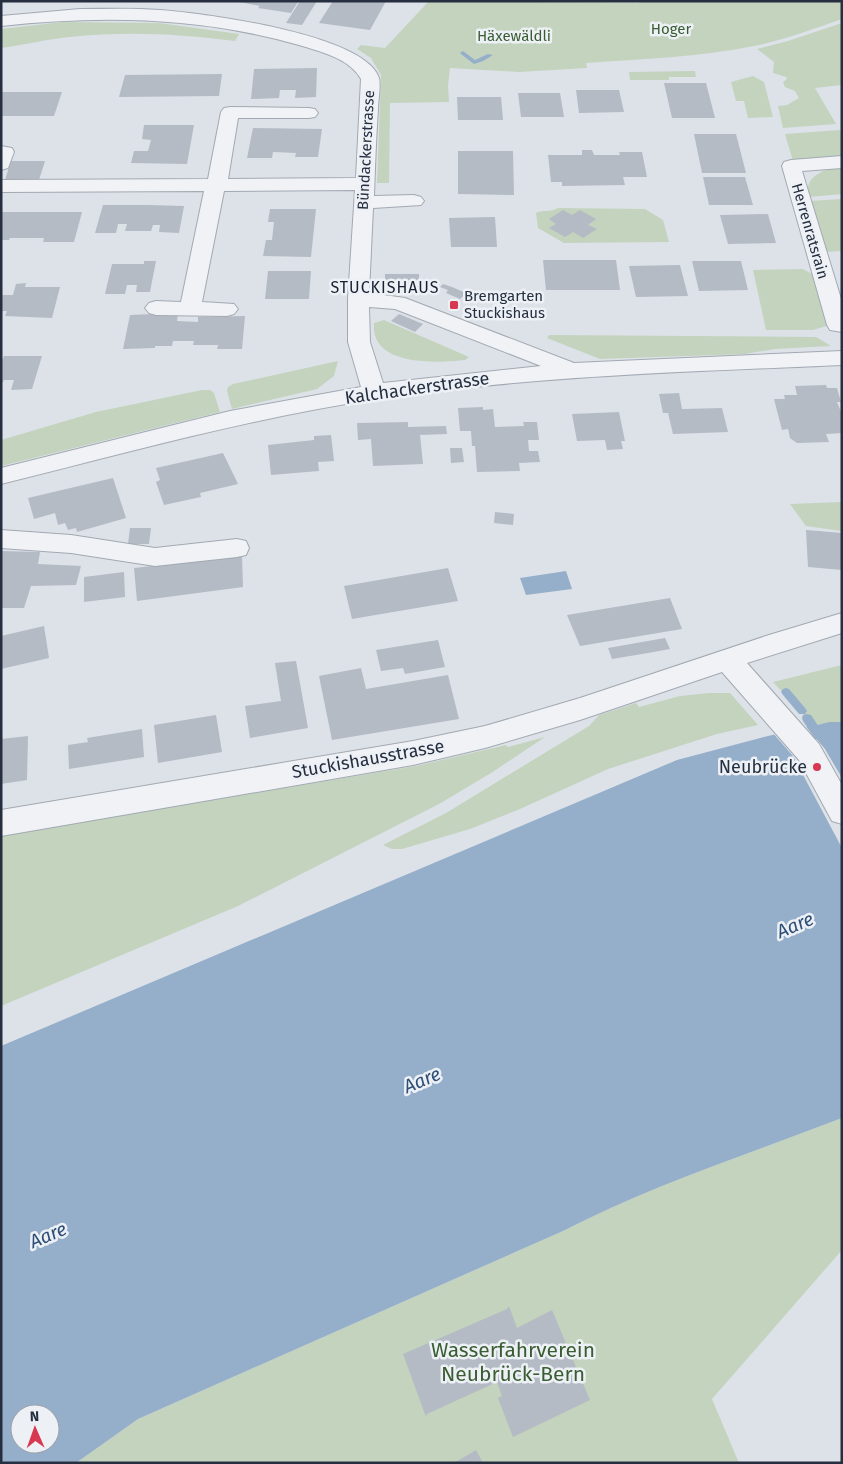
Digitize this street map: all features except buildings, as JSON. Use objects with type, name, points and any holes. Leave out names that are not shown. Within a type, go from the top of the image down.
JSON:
[{"type":"street","name":"Bündackerstrasse","points":[[1,21],[93,14],[200,18],[235,23],[277,33],[343,55],[361,66],[370,79],[358,299],[359,342],[374,392]]},
{"type":"street","points":[[190,308],[212,196],[220,173],[230,112],[309,113]]},
{"type":"street","points":[[1,152],[5,152],[1,164]]},
{"type":"street","name":"Herrenratsrain","points":[[840,325],[791,166],[842,162]]},
{"type":"street","points":[[98,176],[186,177],[216,184]]},
{"type":"street","points":[[1,186],[183,186],[216,184],[365,193],[414,201]]},
{"type":"street","points":[[358,299],[398,302],[573,370]]},
{"type":"street","points":[[156,308],[227,309]]},
{"type":"street","name":"Kalchackerstrasse","points":[[1,476],[230,419],[374,392],[439,383],[573,370],[842,358]]},
{"type":"street","points":[[1,538],[70,544],[155,557],[237,548]]},
{"type":"street","name":"Stuckishausstrasse","points":[[1,823],[413,753],[485,737],[580,709],[727,659],[842,624]]},
{"type":"street","points":[[727,659],[809,752],[842,812]]},
{"type":"green space","points":[[429,1],[639,3],[638,1],[842,1],[842,19],[776,41],[712,53],[586,63],[587,68],[519,72],[450,68],[449,102],[390,103],[389,183],[377,183],[381,75],[371,58],[357,49],[361,45],[385,48]]},
{"type":"green space","points":[[63,22],[159,23],[239,34],[235,41],[152,34],[91,35],[1,48],[1,29]]},
{"type":"green space","points":[[842,23],[842,85],[815,88],[836,124],[783,128],[778,106],[787,105],[799,98],[795,91],[785,87],[783,82],[787,79],[786,77],[773,73],[774,62],[757,49]]},
{"type":"green space","points":[[695,71],[696,77],[669,77],[669,80],[630,80],[629,72]]},
{"type":"green space","points":[[753,76],[764,82],[773,117],[748,118],[744,101],[736,101],[731,82]]},
{"type":"green space","points":[[840,130],[842,133],[842,157],[793,161],[785,134]]},
{"type":"green space","points":[[842,165],[842,194],[809,197],[809,184],[812,179],[823,171]]},
{"type":"green space","points":[[842,199],[842,251],[824,252],[809,201]]},
{"type":"green space","points":[[558,208],[645,209],[663,220],[669,242],[564,243],[538,228],[536,213]]},
{"type":"green space","points":[[803,269],[816,276],[830,325],[813,330],[766,330],[753,270]]},
{"type":"green space","points":[[384,320],[469,357],[465,360],[439,362],[408,359],[394,355],[383,348],[376,337],[374,323]]},
{"type":"green space","points":[[549,335],[816,337],[831,346],[775,349],[745,354],[600,359],[547,338]]},
{"type":"green space","points":[[338,361],[334,376],[317,389],[232,409],[227,391],[228,387],[233,384]]},
{"type":"green space","points":[[202,390],[210,390],[214,393],[220,412],[1,466],[1,440],[96,412]]},
{"type":"green space","points":[[842,502],[842,531],[806,526],[790,504]]},
{"type":"green space","points":[[842,665],[842,722],[813,725],[773,682]]},
{"type":"green space","points":[[730,693],[758,725],[717,734],[608,769],[520,809],[470,829],[402,849],[392,849],[383,845],[446,813],[589,726],[599,715],[636,703],[639,707],[680,696]]},
{"type":"green space","points":[[545,737],[491,773],[439,804],[238,906],[1,1006],[1,835],[416,766],[506,745],[508,747]]},
{"type":"green space","name":"Wasserfahrverein Neubrück-Bern","points":[[842,1118],[842,1250],[712,1399],[739,1463],[76,1463],[138,1419],[563,1231],[631,1199]]},
{"type":"water","points":[[566,571],[572,589],[526,595],[520,578]]},
{"type":"water","name":"Aare","points":[[830,722],[842,722],[842,822],[833,830],[842,834],[842,1118],[631,1199],[563,1231],[138,1419],[76,1463],[1,1463],[1,1046],[677,760],[768,736]]},
{"type":"pier","name":"Neubrücke","points":[[804,724],[825,749],[842,778],[842,825],[837,829],[842,831],[842,848],[793,756],[772,732]]},
{"type":"waterway","points":[[463,53],[474,62],[490,55]]},
{"type":"waterway","points":[[786,692],[802,711]]},
{"type":"waterway","points":[[807,718],[819,736]]},
{"type":"place","name":"Bremgarten Stuckishaus","points":[[454,305]]},
{"type":"place","name":"Neubrücke","points":[[817,767]]},
{"type":"district","name":"STUCKISHAUS","points":[[385,287]]},
{"type":"park label","name":"Hoger","points":[[671,29]]},
{"type":"park label","name":"Häxewäldli","points":[[514,36]]}]
